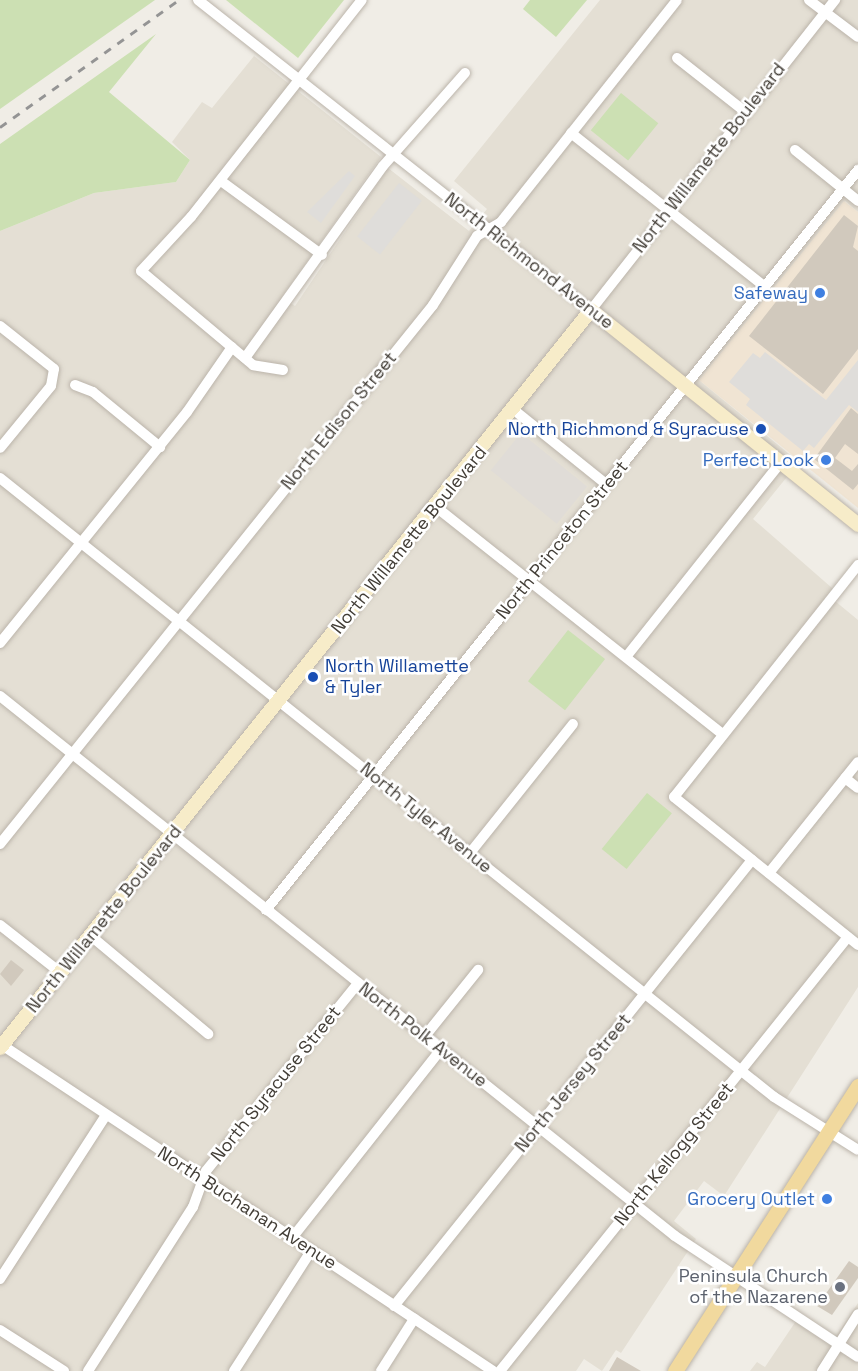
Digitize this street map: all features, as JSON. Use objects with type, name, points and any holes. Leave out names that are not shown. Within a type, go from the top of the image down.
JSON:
[{"type":"main road","name":"North Richmond Avenue","points":[[591,310],[858,525]]},
{"type":"main road","name":"North Willamette Boulevard","points":[[1,1046],[514,410],[591,310]]},
{"type":"main road","points":[[675,1371],[858,1086]]},
{"type":"street","name":"North Richmond Avenue","points":[[198,0],[591,310]]},
{"type":"street","points":[[283,370],[253,365],[141,271],[220,181],[362,0]]},
{"type":"street","name":"North Edison Street","points":[[0,844],[433,306],[477,236],[501,222],[677,0]]},
{"type":"street","points":[[809,0],[823,14],[858,37]]},
{"type":"street","name":"North Willamette Boulevard","points":[[591,310],[744,111],[835,0]]},
{"type":"street","points":[[677,58],[744,111]]},
{"type":"street","points":[[245,358],[395,155],[465,73]]},
{"type":"street","points":[[571,133],[765,287]]},
{"type":"street","points":[[795,150],[858,201]]},
{"type":"street","name":"North Princeton Street","points":[[266,910],[858,170]]},
{"type":"street","points":[[220,181],[322,255]]},
{"type":"street","points":[[0,326],[54,369],[51,386],[0,448]]},
{"type":"street","points":[[0,644],[159,447],[232,347]]},
{"type":"street","points":[[75,385],[93,392],[159,447]]},
{"type":"street","points":[[514,410],[606,484]]},
{"type":"street","points":[[626,657],[781,462]]},
{"type":"street","name":"North Tyler Avenue","points":[[0,478],[742,1070],[858,1150]]},
{"type":"street","points":[[436,507],[723,734]]},
{"type":"street","points":[[858,565],[675,796],[858,945]]},
{"type":"street","name":"North Polk Avenue","points":[[0,696],[635,1203],[736,1275],[858,1357]]},
{"type":"street","points":[[470,853],[573,724]]},
{"type":"street","points":[[769,873],[858,762]]},
{"type":"street","points":[[845,778],[858,788]]},
{"type":"street","name":"North Jersey Street","points":[[394,1306],[752,860]]},
{"type":"street","points":[[0,926],[61,973]]},
{"type":"street","points":[[91,936],[208,1034]]},
{"type":"street","name":"North Kellogg Street","points":[[500,1371],[848,938]]},
{"type":"street","points":[[425,1036],[478,970]]},
{"type":"street","name":"North Syracuse Street","points":[[88,1371],[193,1206],[203,1179],[358,983]]},
{"type":"street","name":"North Buchanan Avenue","points":[[1,1046],[493,1371]]},
{"type":"street","points":[[292,1238],[441,1049]]},
{"type":"street","points":[[0,1280],[106,1115]]},
{"type":"street","points":[[234,1371],[311,1251]]},
{"type":"street","points":[[822,1371],[858,1314]]},
{"type":"street","points":[[381,1371],[414,1319]]},
{"type":"street","points":[[0,1330],[64,1371]]},
{"type":"shaded area","points":[[600,0],[858,0],[858,212],[845,201],[699,380],[799,462],[753,519],[832,588],[835,601],[858,620],[858,987],[724,1196],[704,1181],[674,1221],[696,1239],[621,1353],[616,1350],[602,1371],[584,1359],[576,1371],[0,1371],[0,231],[94,193],[176,182],[190,160],[172,142],[202,102],[212,108],[254,56],[381,157],[282,297],[295,306],[388,168],[469,231],[487,209],[454,181]]},
{"type":"shaded area","points":[[349,171],[355,176],[321,223],[307,212]]},
{"type":"shaded area","points":[[399,183],[422,201],[380,254],[357,237]]},
{"type":"shaded area","points":[[844,201],[858,212],[858,508],[699,380]]},
{"type":"shaded area","points":[[765,352],[826,400],[858,360],[858,412],[849,405],[814,448],[809,444],[803,451],[746,405],[750,399],[729,382],[753,353],[760,358]]},
{"type":"shaded area","points":[[521,433],[587,486],[557,524],[491,470]]},
{"type":"shaded area","points":[[858,1303],[858,1371],[750,1371],[757,1362],[765,1367],[796,1321],[831,1344]]},
{"type":"green space","points":[[0,0],[155,0],[0,109]]},
{"type":"green space","points":[[226,0],[344,0],[298,58]]},
{"type":"green space","points":[[530,0],[587,0],[556,37],[523,9]]},
{"type":"green space","points":[[156,34],[109,92],[190,160],[176,182],[94,193],[0,231],[0,144]]},
{"type":"green space","points":[[621,93],[658,123],[628,161],[591,130]]},
{"type":"green space","points":[[568,630],[605,659],[565,710],[528,681]]},
{"type":"green space","points":[[647,793],[672,813],[627,869],[602,849]]},
{"type":"building","name":"Safeway","points":[[844,215],[858,226],[853,247],[858,251],[858,349],[823,394],[749,336]]},
{"type":"building","points":[[851,408],[858,414],[858,454],[845,444],[835,458],[852,471],[858,464],[858,484],[853,490],[814,459]]},
{"type":"building","points":[[11,960],[24,970],[11,986],[0,974]]},
{"type":"building","name":"Peninsula Church of the Nazarene","points":[[849,1261],[858,1267],[858,1278],[832,1315],[817,1306]]},
{"type":"building","points":[[617,1357],[641,1371],[609,1371]]},
{"type":"railway","points":[[0,127],[179,0]]},
{"type":"place","name":"Safeway","points":[[820,293]]},
{"type":"place","name":"North Richmond & Syracuse","points":[[761,429]]},
{"type":"place","name":"Perfect Look","points":[[826,460]]},
{"type":"place","name":"North Willamette & Tyler","points":[[313,677]]},
{"type":"place","name":"Grocery Outlet","points":[[827,1199]]},
{"type":"place","name":"Peninsula Church of the Nazarene","points":[[840,1287]]}]
